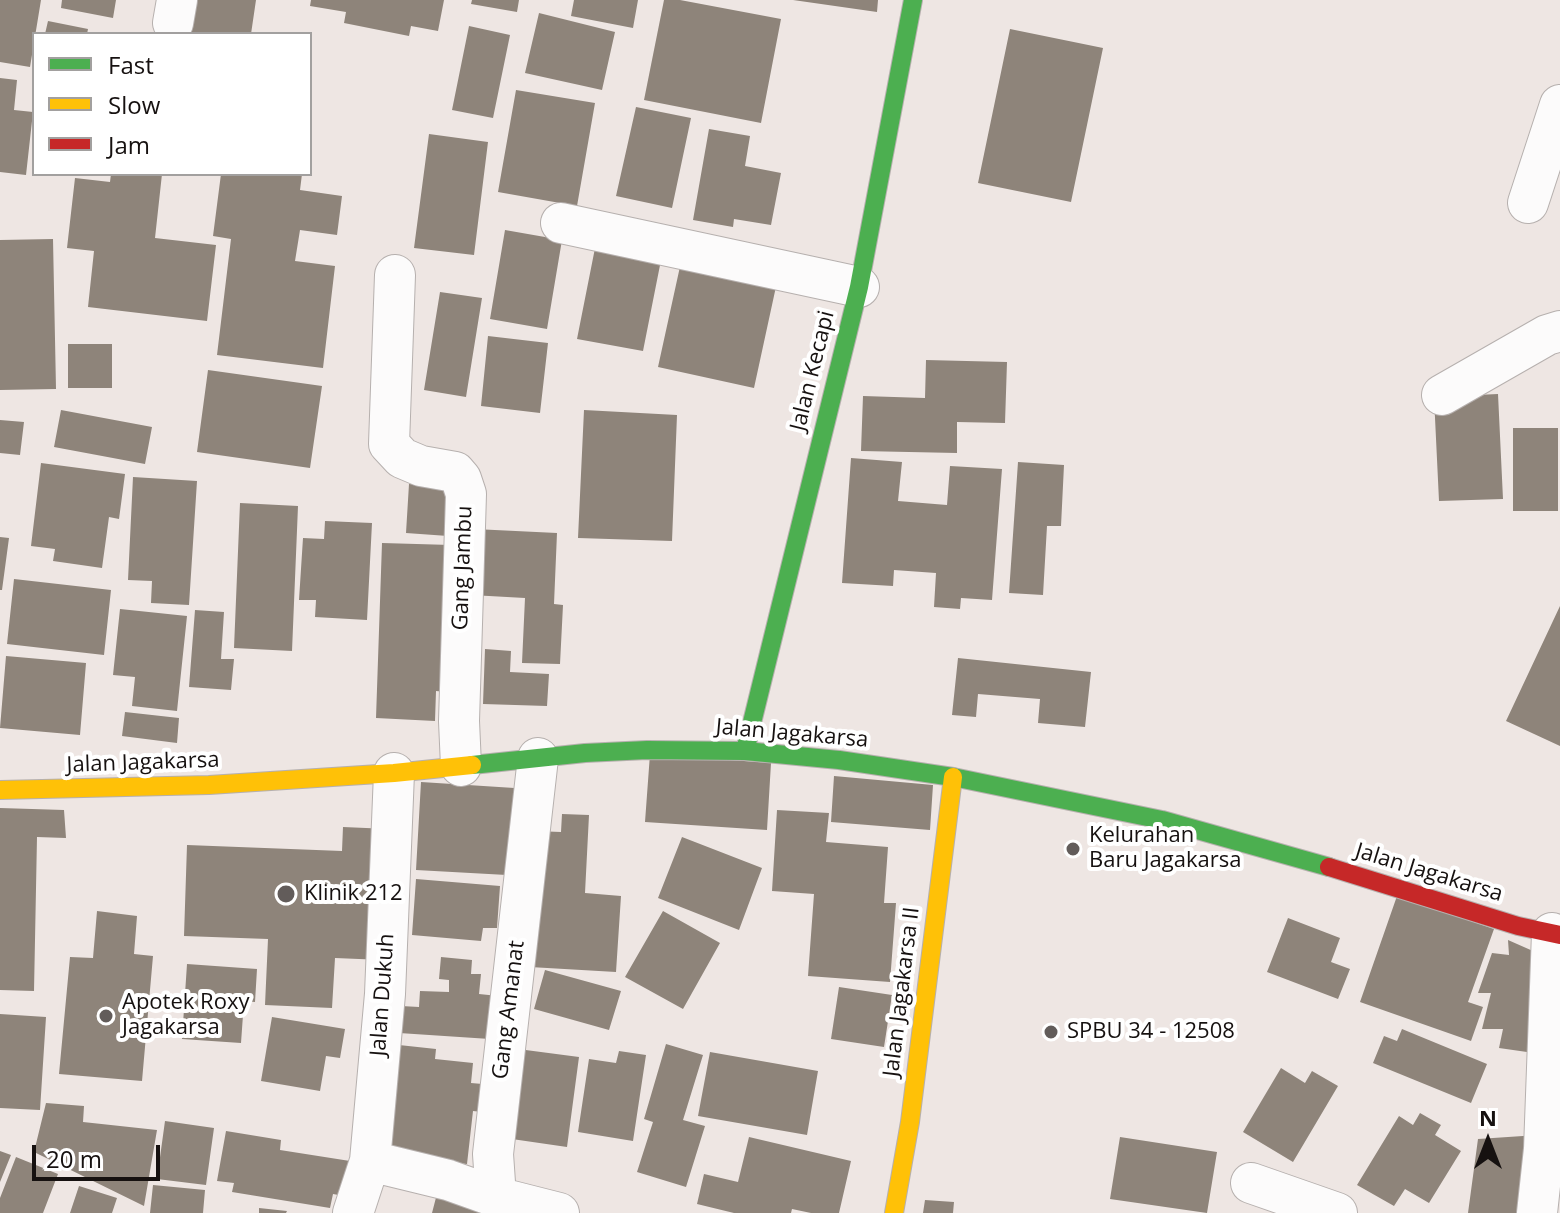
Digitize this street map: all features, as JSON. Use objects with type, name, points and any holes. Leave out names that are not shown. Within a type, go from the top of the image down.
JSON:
[{"type":"main road","name":"Jalan Kecapi","points":[[745,751],[859,287],[913,0]]},
{"type":"main road","name":"Jalan Jagakarsa","points":[[0,790],[209,785],[394,773],[647,750],[745,751],[839,760],[953,777],[1162,820],[1323,865],[1518,926],[1556,934]]},
{"type":"main road","name":"Jalan Jagakarsa II","points":[[894,1213],[910,1122],[953,777]]},
{"type":"street","points":[[1528,203],[1560,105]]},
{"type":"street","points":[[561,223],[859,287]]},
{"type":"street","name":"Gang Jambu","points":[[395,275],[389,444],[402,458],[421,466],[455,472],[466,494],[459,721],[461,766]]},
{"type":"street","points":[[1442,395],[1547,335],[1560,331]]},
{"type":"street","name":"Gang Amanat","points":[[496,1197],[493,1154],[538,758]]},
{"type":"street","name":"Jalan Dukuh","points":[[353,1213],[370,1161],[385,994],[394,773]]},
{"type":"street","points":[[1537,1213],[1544,1149],[1556,934]]},
{"type":"street","points":[[370,1161],[559,1213]]},
{"type":"street","points":[[1251,1183],[1337,1213]]},
{"type":"building","points":[[0,0],[41,0],[36,32],[32,32],[30,67],[0,62]]},
{"type":"building","points":[[62,0],[116,0],[113,18],[61,8]]},
{"type":"building","points":[[196,0],[256,0],[251,32],[191,32]]},
{"type":"building","points":[[311,0],[444,0],[438,31],[411,26],[409,36],[344,23],[346,12],[310,6]]},
{"type":"building","points":[[472,0],[519,0],[517,12],[471,4]]},
{"type":"building","points":[[574,0],[638,0],[633,28],[571,16]]},
{"type":"building","points":[[664,0],[680,0],[781,19],[761,123],[644,100]]},
{"type":"building","points":[[793,0],[878,0],[877,12]]},
{"type":"building","points":[[539,13],[615,32],[602,90],[525,73]]},
{"type":"building","points":[[48,21],[88,29],[87,32],[45,32]]},
{"type":"building","points":[[469,26],[510,35],[493,118],[452,110]]},
{"type":"building","points":[[1010,29],[1103,48],[1071,202],[978,183]]},
{"type":"building","points":[[0,78],[17,80],[14,110],[32,112],[32,121],[26,175],[0,172]]},
{"type":"building","points":[[516,90],[595,103],[577,206],[498,192]]},
{"type":"building","points":[[636,107],[691,118],[672,208],[616,196]]},
{"type":"building","points":[[709,129],[750,136],[745,166],[781,173],[771,225],[734,219],[733,227],[693,220]]},
{"type":"building","points":[[429,134],[488,142],[474,255],[414,248]]},
{"type":"building","points":[[111,176],[162,176],[155,238],[216,245],[207,321],[88,307],[94,251],[67,248],[75,178],[110,182]]},
{"type":"building","points":[[221,176],[302,176],[300,190],[342,196],[337,235],[300,230],[295,261],[335,266],[323,368],[217,355],[231,239],[213,236]]},
{"type":"building","points":[[505,230],[562,240],[547,329],[490,319]]},
{"type":"building","points":[[597,238],[663,250],[643,351],[577,339]]},
{"type":"building","points":[[53,239],[56,389],[0,390],[0,240]]},
{"type":"building","points":[[681,262],[777,282],[754,388],[658,367]]},
{"type":"building","points":[[440,292],[482,298],[466,397],[424,390]]},
{"type":"building","points":[[488,336],[548,343],[540,413],[481,406]]},
{"type":"building","points":[[68,344],[112,344],[112,388],[68,388]]},
{"type":"building","points":[[926,360],[1007,362],[1005,423],[957,422],[957,453],[861,451],[863,396],[925,398]]},
{"type":"building","points":[[208,370],[322,386],[310,468],[197,452]]},
{"type":"building","points":[[1498,394],[1503,499],[1439,501],[1434,397]]},
{"type":"building","points":[[61,410],[152,427],[145,464],[54,447]]},
{"type":"building","points":[[584,410],[677,415],[672,541],[578,538]]},
{"type":"building","points":[[0,420],[24,422],[20,455],[0,453]]},
{"type":"building","points":[[1513,428],[1558,428],[1558,511],[1513,511]]},
{"type":"building","points":[[851,458],[902,462],[898,501],[947,505],[950,466],[1002,469],[992,600],[961,598],[960,609],[934,607],[936,573],[894,570],[893,586],[842,583]]},
{"type":"building","points":[[1018,462],[1064,465],[1061,526],[1047,526],[1043,595],[1009,593]]},
{"type":"building","points":[[41,463],[125,474],[119,519],[109,517],[102,568],[53,561],[55,549],[31,546]]},
{"type":"building","points":[[133,477],[197,481],[189,605],[151,603],[152,581],[128,580]]},
{"type":"building","points":[[409,484],[456,487],[462,537],[406,533]]},
{"type":"building","points":[[240,503],[298,506],[292,651],[234,648]]},
{"type":"building","points":[[325,521],[372,523],[367,620],[315,617],[316,600],[299,600],[303,538],[324,539]]},
{"type":"building","points":[[474,529],[557,533],[554,604],[563,605],[560,664],[522,663],[525,598],[471,595]]},
{"type":"building","points":[[0,537],[9,538],[2,590],[0,590]]},
{"type":"building","points":[[382,543],[451,545],[446,692],[436,691],[435,721],[376,718]]},
{"type":"building","points":[[14,579],[111,590],[104,655],[7,644]]},
{"type":"building","points":[[1560,606],[1560,746],[1506,721]]},
{"type":"building","points":[[120,609],[187,616],[177,711],[132,706],[135,677],[113,675]]},
{"type":"building","points":[[195,610],[224,612],[221,659],[234,659],[231,690],[189,687]]},
{"type":"building","points":[[485,649],[511,651],[510,672],[549,674],[547,706],[483,704]]},
{"type":"building","points":[[6,656],[86,663],[80,735],[0,728]]},
{"type":"building","points":[[958,658],[1091,672],[1085,727],[1038,723],[1040,699],[978,694],[976,717],[952,715]]},
{"type":"building","points":[[125,712],[179,718],[177,743],[122,736]]},
{"type":"building","points":[[650,754],[771,763],[767,830],[645,822]]},
{"type":"building","points":[[834,776],[933,785],[930,830],[831,822]]},
{"type":"building","points":[[421,782],[530,789],[525,876],[416,870]]},
{"type":"building","points":[[0,808],[64,810],[66,838],[37,837],[34,991],[0,990]]},
{"type":"building","points":[[777,810],[829,813],[826,842],[888,847],[884,903],[896,903],[890,982],[808,976],[814,894],[772,891]]},
{"type":"building","points":[[562,814],[589,815],[585,893],[621,896],[616,972],[530,967],[535,831],[561,832]]},
{"type":"building","name":"Klinik 212","points":[[343,827],[389,829],[383,960],[335,958],[332,1008],[265,1005],[268,939],[184,936],[187,845],[342,851]]},
{"type":"building","points":[[682,837],[762,868],[739,930],[658,898]]},
{"type":"building","points":[[416,879],[500,886],[497,928],[483,928],[481,941],[412,935]]},
{"type":"building","points":[[1397,896],[1494,929],[1468,1002],[1483,1007],[1471,1041],[1360,1002]]},
{"type":"building","name":"Apotek Roxy Jagakarsa","points":[[97,911],[137,916],[134,954],[153,956],[142,1081],[59,1074],[70,957],[93,958]]},
{"type":"building","points":[[663,911],[720,943],[683,1009],[625,977]]},
{"type":"building","points":[[1288,918],[1340,938],[1331,962],[1350,969],[1338,999],[1267,972]]},
{"type":"building","points":[[1508,940],[1542,955],[1541,1054],[1499,1048],[1503,1029],[1482,1029],[1491,993],[1478,993],[1492,953],[1509,955]]},
{"type":"building","points":[[441,957],[472,960],[471,974],[481,974],[479,994],[508,997],[505,1040],[399,1033],[401,1006],[419,1007],[420,991],[449,992],[449,980],[439,979]]},
{"type":"building","points":[[187,964],[257,969],[255,1002],[244,1001],[241,1043],[182,1039]]},
{"type":"building","points":[[545,970],[621,991],[609,1030],[534,1009]]},
{"type":"building","points":[[839,987],[892,995],[884,1047],[831,1039]]},
{"type":"building","points":[[0,1014],[46,1017],[40,1110],[0,1108]]},
{"type":"building","points":[[272,1017],[345,1029],[340,1058],[326,1056],[320,1091],[261,1081]]},
{"type":"building","points":[[1402,1029],[1487,1064],[1471,1103],[1373,1063],[1384,1036],[1397,1041]]},
{"type":"building","points":[[666,1044],[703,1055],[683,1120],[705,1126],[686,1187],[637,1172],[653,1122],[644,1119]]},
{"type":"building","points":[[399,1045],[436,1049],[435,1059],[473,1063],[471,1083],[494,1085],[491,1113],[473,1111],[467,1164],[387,1157]]},
{"type":"building","points":[[518,1049],[579,1057],[567,1147],[505,1138]]},
{"type":"building","points":[[619,1051],[646,1055],[633,1141],[578,1132],[589,1059],[616,1063]]},
{"type":"building","points":[[710,1052],[818,1071],[807,1135],[698,1116]]},
{"type":"building","points":[[1281,1068],[1305,1083],[1312,1071],[1338,1086],[1293,1162],[1243,1132]]},
{"type":"building","points":[[46,1103],[84,1106],[83,1122],[157,1130],[144,1206],[34,1152]]},
{"type":"building","points":[[1420,1113],[1441,1125],[1435,1135],[1461,1151],[1429,1203],[1405,1189],[1394,1206],[1357,1185],[1399,1116],[1413,1125]]},
{"type":"building","points":[[165,1121],[214,1128],[206,1185],[157,1179]]},
{"type":"building","points":[[226,1131],[281,1140],[280,1150],[350,1161],[344,1196],[333,1194],[330,1208],[232,1192],[234,1183],[217,1181]]},
{"type":"building","points":[[1538,1135],[1524,1213],[1468,1213],[1478,1139]]},
{"type":"building","points":[[749,1137],[851,1161],[839,1213],[792,1209],[791,1213],[734,1213],[697,1204],[704,1174],[738,1182]]},
{"type":"building","points":[[1120,1137],[1217,1152],[1207,1213],[1110,1199]]},
{"type":"building","points":[[0,1151],[11,1155],[0,1182]]},
{"type":"building","points":[[16,1157],[58,1174],[43,1213],[0,1213],[0,1198]]},
{"type":"building","points":[[153,1185],[205,1190],[203,1213],[150,1213]]},
{"type":"building","points":[[79,1186],[117,1198],[112,1213],[70,1213]]},
{"type":"building","points":[[439,1186],[484,1213],[432,1213]]},
{"type":"building","points":[[925,1200],[954,1202],[953,1213],[923,1213]]},
{"type":"building","points":[[259,1208],[287,1211],[259,1213]]},
{"type":"traffic: fast","points":[[745,751],[859,287],[913,0]]},
{"type":"traffic: fast","points":[[472,765],[647,750],[745,751],[839,760],[953,777],[1162,820],[1329,867]]},
{"type":"traffic: slow","points":[[0,790],[209,785],[472,765]]},
{"type":"traffic: slow","points":[[894,1213],[910,1122],[953,777]]},
{"type":"traffic: jam","points":[[1329,867],[1518,926],[1560,935]]},
{"type":"place","name":"Kelurahan Baru Jagakarsa","points":[[1073,849]]},
{"type":"place","name":"Klinik 212","points":[[286,894]]},
{"type":"place","name":"Apotek Roxy Jagakarsa","points":[[106,1016]]},
{"type":"place","name":"SPBU 34 - 12508","points":[[1051,1032]]}]
